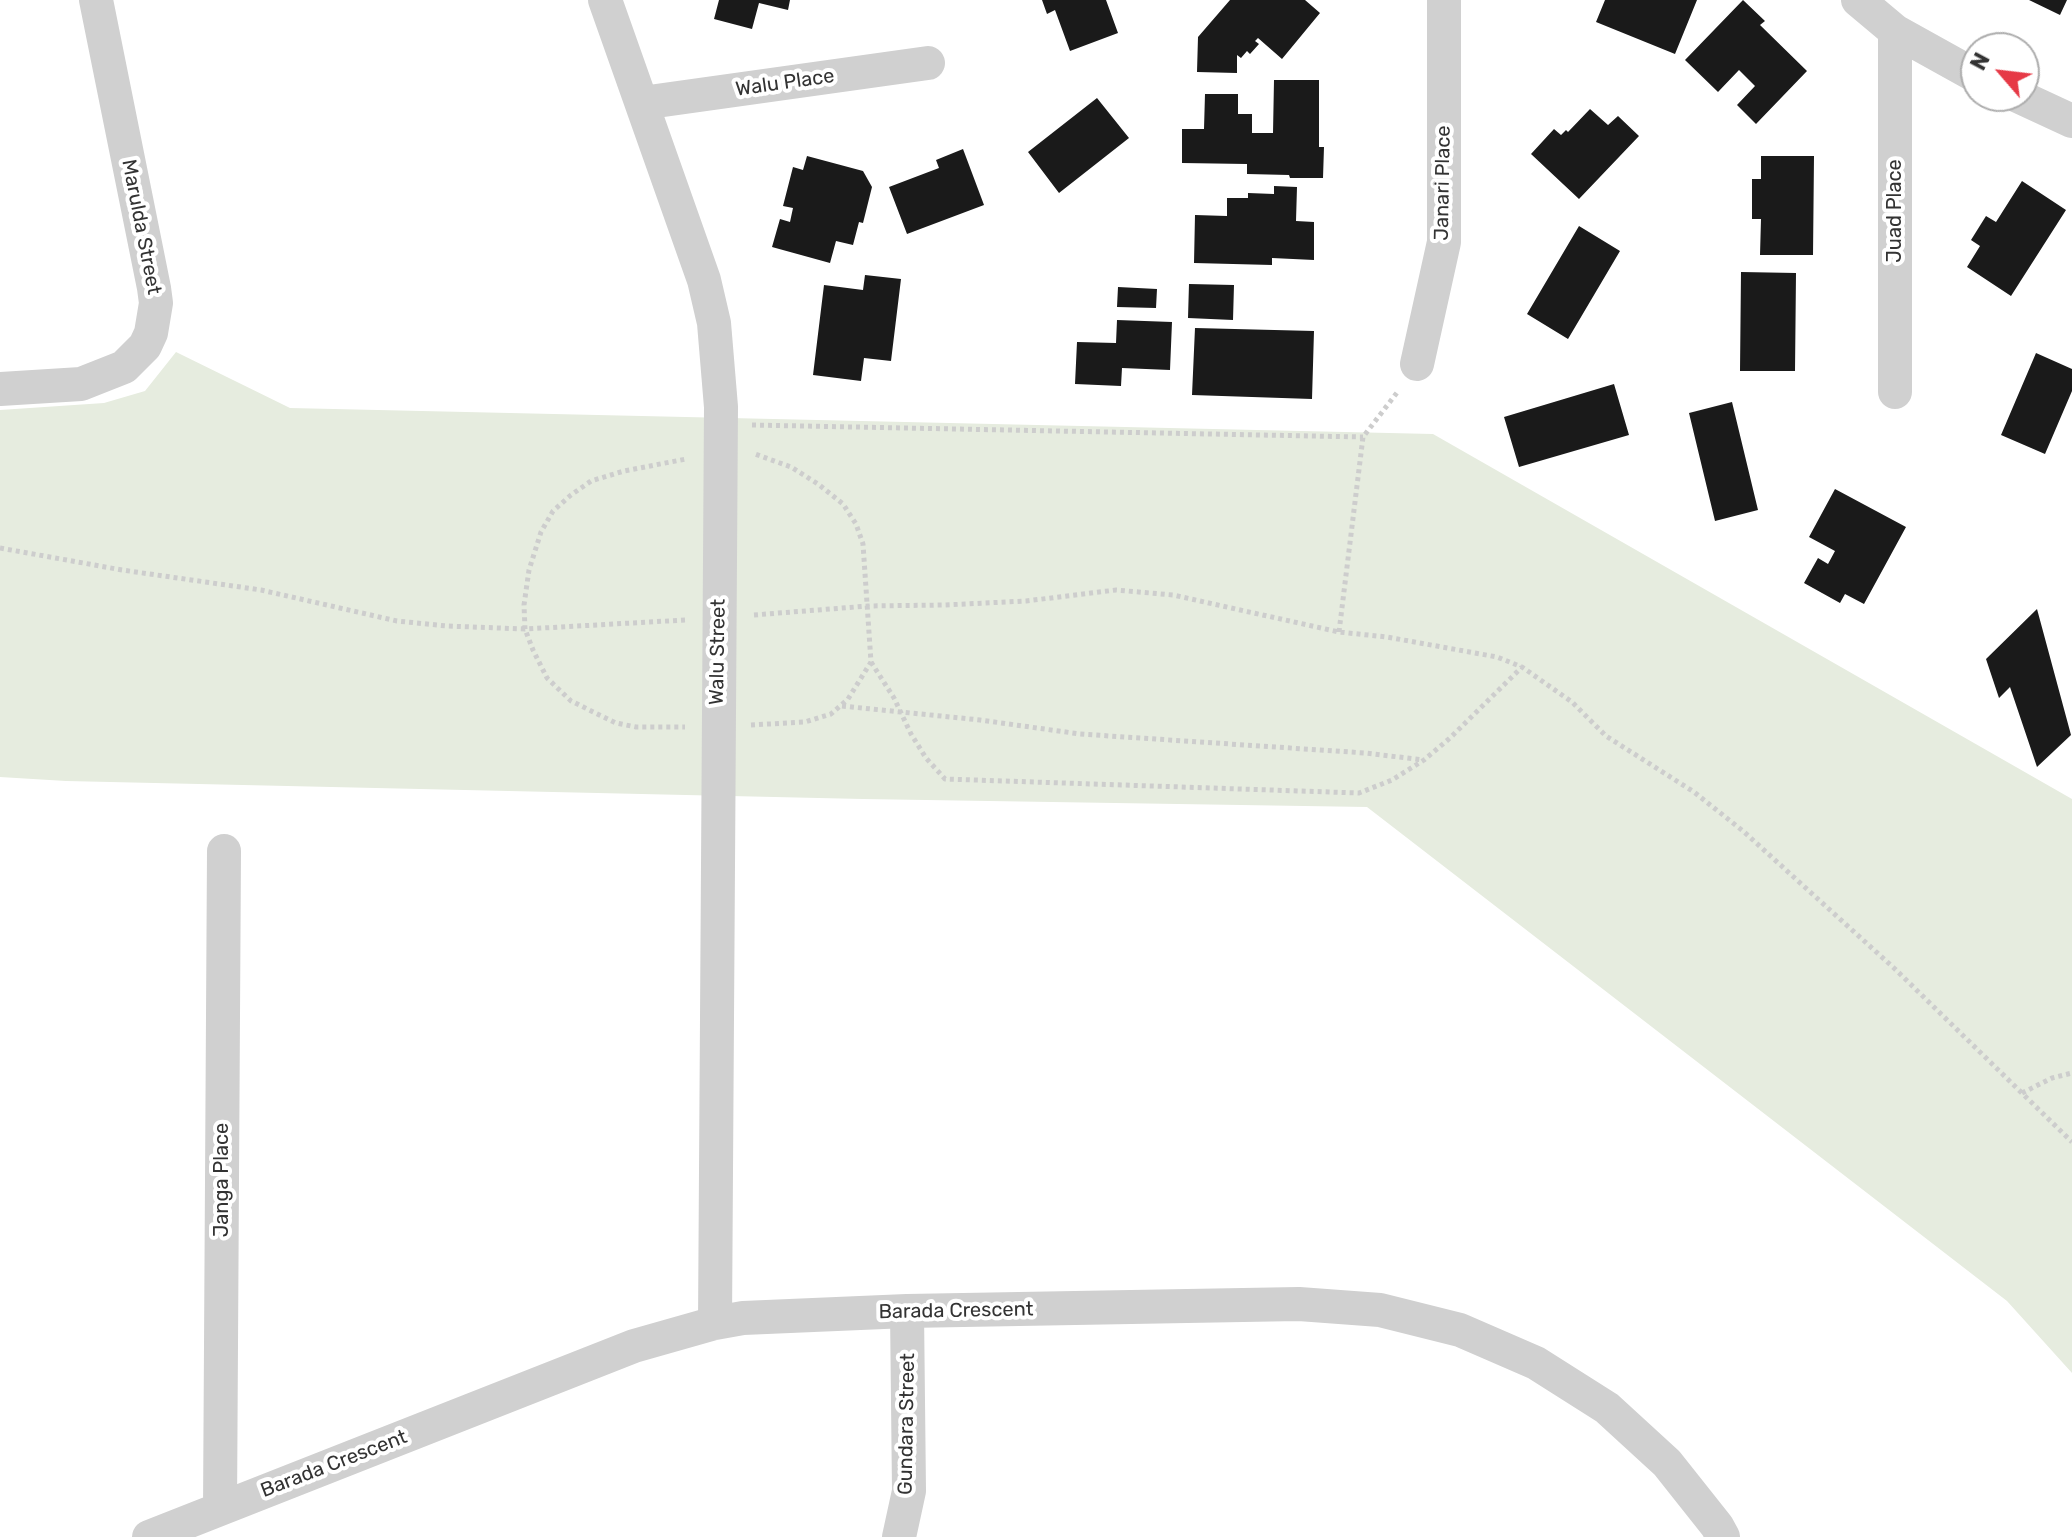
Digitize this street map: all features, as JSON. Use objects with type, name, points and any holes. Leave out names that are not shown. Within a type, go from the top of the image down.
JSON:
[{"type":"street","name":"Marulda Street","points":[[0,389],[81,384],[124,367],[145,346],[151,333],[156,303],[154,288],[96,0]]},
{"type":"street","name":"Walu Street","points":[[605,0],[704,280],[714,323],[720,393],[732,451],[715,1323]]},
{"type":"street","name":"Janari Place","points":[[1417,364],[1444,242],[1444,0]]},
{"type":"street","points":[[1858,0],[1895,31],[1960,67]]},
{"type":"street","name":"Juad Place","points":[[1895,31],[1895,392]]},
{"type":"street","name":"Walu Place","points":[[642,103],[928,63]]},
{"type":"street","points":[[2040,106],[2072,121]]},
{"type":"street","name":"Janga Place","points":[[220,1509],[224,851]]},
{"type":"street","name":"Barada Crescent","points":[[149,1537],[634,1346],[715,1323],[743,1318],[907,1311],[1299,1304],[1380,1310],[1460,1330],[1536,1363],[1607,1408],[1667,1463],[1723,1537]]},
{"type":"street","name":"Gundara Street","points":[[899,1537],[909,1491],[907,1311]]},
{"type":"path","points":[[1339,632],[1363,437],[1417,364]]},
{"type":"path","points":[[732,451],[742,424],[1363,437]]},
{"type":"path","points":[[691,726],[657,728],[616,723],[571,701],[547,678],[525,629],[524,605],[529,570],[541,532],[553,511],[591,481],[624,471],[732,451],[759,454],[791,467],[843,504],[856,524],[863,544],[871,662],[926,758],[945,779],[1359,793],[1392,780],[1424,760],[1522,667]]},
{"type":"path","points":[[0,548],[261,590],[397,621],[525,629]]},
{"type":"path","points":[[868,606],[1026,601],[1116,590],[1173,595],[1339,632],[1387,637],[1497,657],[1522,667],[1572,702],[1606,736],[1694,792],[1743,831],[1895,969],[2072,1142]]},
{"type":"path","points":[[740,726],[805,722],[831,714],[848,699],[871,662]]},
{"type":"path","points":[[841,706],[1080,734],[1365,753],[1424,760]]},
{"type":"path","points":[[2022,1093],[2052,1078],[2072,1073]]},
{"type":"shaded area","points":[[176,352],[290,408],[1433,434],[2072,799],[2072,1373],[2007,1301],[1367,807],[863,799],[0,777],[0,410],[104,403],[145,391]]},
{"type":"building","points":[[719,0],[790,0],[788,10],[759,3],[752,29],[714,19]]},
{"type":"building","points":[[1042,0],[1106,0],[1118,33],[1070,51],[1055,10],[1047,14]]},
{"type":"building","points":[[1230,0],[1305,0],[1320,13],[1282,59],[1258,38],[1255,41],[1259,44],[1250,54],[1247,51],[1241,58],[1237,55],[1237,73],[1197,72],[1198,37]]},
{"type":"building","points":[[1605,0],[1697,0],[1675,54],[1596,22]]},
{"type":"building","points":[[1743,0],[1765,21],[1760,25],[1807,71],[1756,124],[1737,105],[1755,86],[1739,70],[1718,92],[1685,60]]},
{"type":"building","points":[[2029,0],[2067,0],[2060,15]]},
{"type":"building","points":[[1274,80],[1319,80],[1319,147],[1324,147],[1323,178],[1247,174],[1247,164],[1182,163],[1182,129],[1204,129],[1205,94],[1238,94],[1238,114],[1252,114],[1252,133],[1273,133]]},
{"type":"building","points":[[1097,98],[1129,138],[1059,193],[1028,152]]},
{"type":"building","points":[[1590,109],[1608,125],[1618,116],[1639,136],[1579,199],[1531,154],[1554,129],[1561,135],[1566,130],[1568,132]]},
{"type":"building","points":[[963,149],[984,205],[907,234],[889,187],[939,168],[936,160]]},
{"type":"building","points":[[807,156],[863,171],[872,187],[863,223],[859,222],[853,245],[836,241],[830,263],[772,247],[780,219],[790,222],[793,208],[783,206],[793,167],[803,170]]},
{"type":"building","points":[[1761,156],[1814,156],[1813,255],[1760,255],[1761,219],[1752,219],[1752,179],[1761,179]]},
{"type":"building","points":[[2022,181],[2066,210],[2011,296],[1967,267],[1980,246],[1971,240],[1986,216],[1996,222]]},
{"type":"building","points":[[1274,186],[1297,187],[1296,221],[1314,222],[1314,260],[1272,258],[1272,265],[1194,263],[1195,215],[1227,216],[1227,198],[1248,198],[1248,193],[1274,194]]},
{"type":"building","points":[[1579,226],[1620,251],[1568,339],[1527,314]]},
{"type":"building","points":[[1741,272],[1796,273],[1795,371],[1740,371]]},
{"type":"building","points":[[865,275],[901,279],[891,361],[864,358],[861,381],[813,375],[824,285],[863,290]]},
{"type":"building","points":[[1189,284],[1234,285],[1233,320],[1188,318]]},
{"type":"building","points":[[1118,287],[1157,289],[1156,308],[1117,307]]},
{"type":"building","points":[[1117,320],[1172,322],[1170,370],[1122,368],[1121,386],[1075,384],[1077,342],[1116,343]]},
{"type":"building","points":[[1195,328],[1314,331],[1312,399],[1192,395]]},
{"type":"building","points":[[2036,353],[2072,369],[2072,391],[2045,454],[2001,435]]},
{"type":"building","points":[[1614,384],[1629,435],[1519,467],[1504,417]]},
{"type":"building","points":[[1732,402],[1758,510],[1715,521],[1689,413]]},
{"type":"building","points":[[1835,489],[1906,527],[1864,604],[1845,594],[1840,603],[1804,583],[1818,558],[1828,564],[1835,551],[1809,537]]},
{"type":"building","points":[[2037,609],[2071,735],[2037,767],[2010,687],[1999,698],[1986,659]]}]
